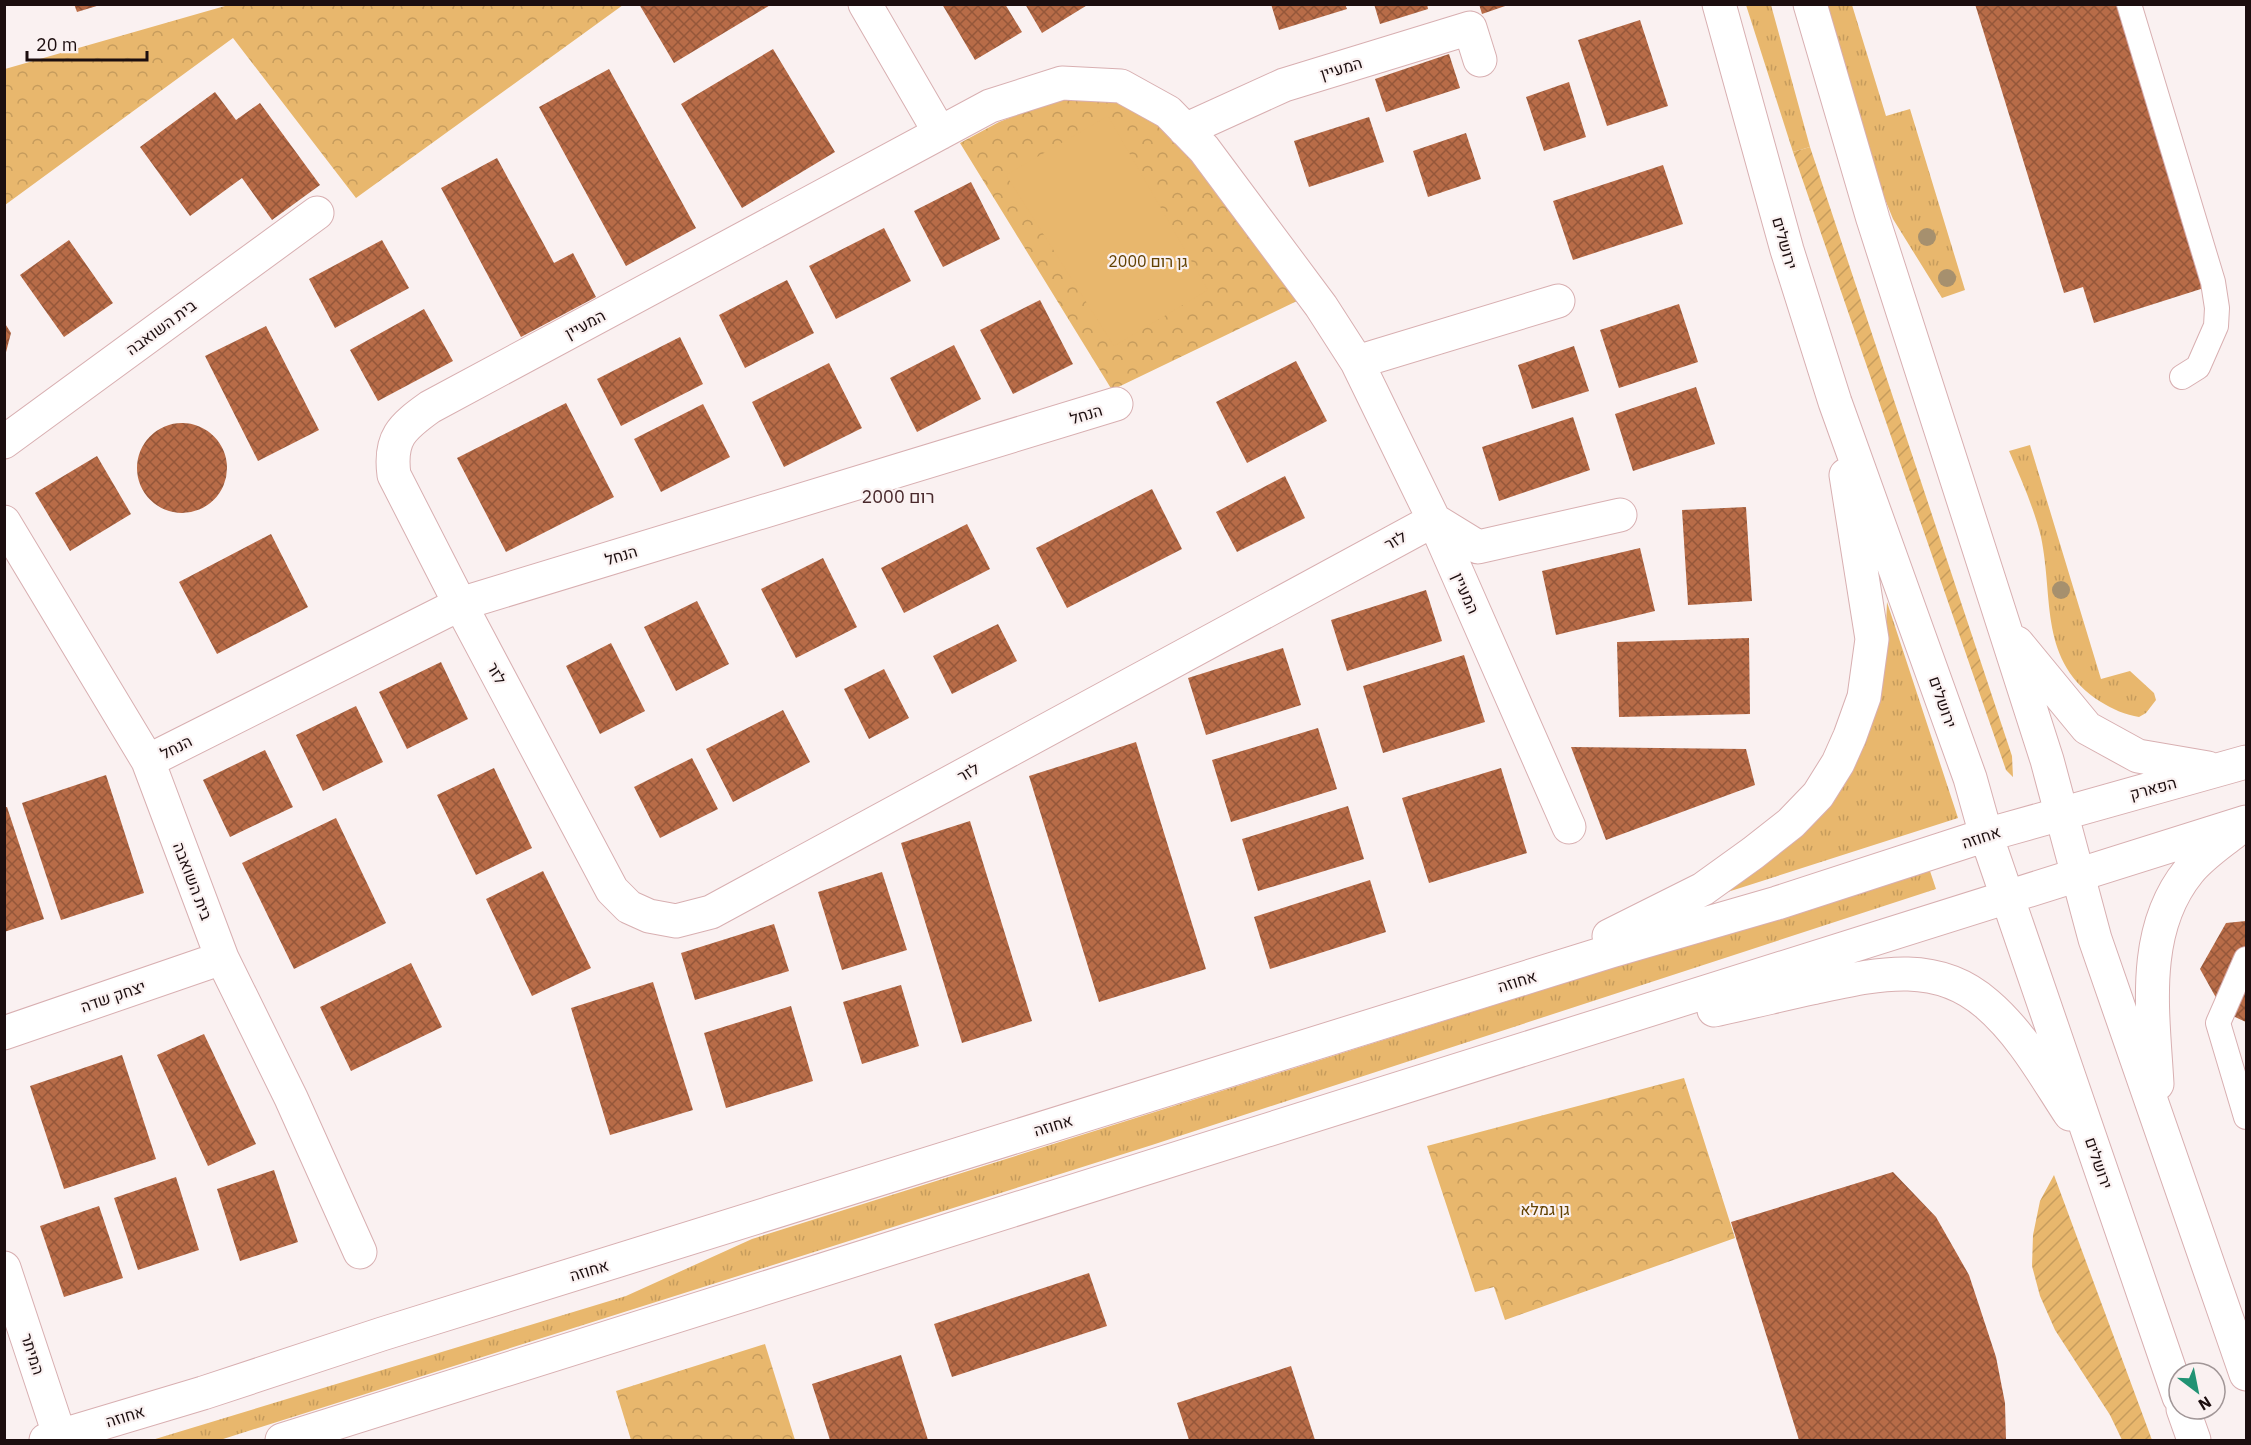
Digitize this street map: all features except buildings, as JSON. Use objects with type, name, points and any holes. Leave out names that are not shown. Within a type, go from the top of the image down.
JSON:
[{"type":"main road","points":[[865,4],[940,133]]},
{"type":"main road","name":"ירושלים","points":[[1719,4],[1787,250],[1835,402],[1970,778],[1986,835],[2167,1361]]},
{"type":"main road","points":[[1810,4],[1873,219],[2047,760],[2095,939],[2247,1374]]},
{"type":"main road","name":"המעיין","points":[[1185,130],[1284,85],[1470,28],[1480,60]]},
{"type":"main road","name":"המעיין","points":[[460,604],[394,475],[392,456],[397,439],[409,422],[430,407],[990,106],[1062,83],[1121,86],[1168,112],[1204,149],[1321,306],[1357,362],[1434,520],[1569,827]]},
{"type":"main road","name":"בית השואבה","points":[[4,442],[317,213]]},
{"type":"main road","points":[[1357,362],[1558,301]]},
{"type":"main road","points":[[1452,1001],[1621,931],[1703,889],[1784,829],[1818,795],[1838,763],[1850,736],[1863,697],[1872,639],[1835,402]]},
{"type":"main road","name":"הנחל","points":[[148,761],[460,604],[1116,404]]},
{"type":"main road","points":[[1434,520],[1478,547],[1620,515]]},
{"type":"main road","name":"לזר","points":[[460,604],[612,890],[629,907],[649,916],[676,921],[711,912],[1434,520]]},
{"type":"main road","name":"בית השואבה","points":[[4,522],[148,761],[222,958],[291,1098],[360,1252]]},
{"type":"main road","points":[[2006,629],[2087,728],[2138,756],[2233,766]]},
{"type":"main road","name":"הפארק","points":[[2060,813],[2233,766]]},
{"type":"main road","name":"אחוזה","points":[[56,1439],[393,1330],[1611,951],[1778,903],[2060,813]]},
{"type":"main road","points":[[282,1440],[2247,822]]},
{"type":"main road","points":[[2159,1125],[2152,1001],[2158,931],[2163,914],[2175,891],[2190,870],[2247,822]]},
{"type":"main road","name":"יצחק שדה","points":[[4,1034],[222,958]]},
{"type":"main road","points":[[1501,1056],[1866,976],[1903,972],[1929,975],[1962,987],[1987,1003],[2013,1031],[2096,1153]]},
{"type":"main road","name":"המיתר","points":[[4,1268],[56,1439]]},
{"type":"main road","points":[[2187,1421],[2194,1440]]},
{"type":"lane","points":[[2128,4],[2213,282],[2217,308],[2216,326],[2198,367],[2182,377]]},
{"type":"lane","points":[[2247,959],[2218,1023],[2247,1117]]},
{"type":"green space","points":[[232,4],[623,5],[356,198],[233,38],[5,205],[5,69]]},
{"type":"green space","points":[[1746,5],[1771,5],[1810,147],[1793,152]]},
{"type":"green space","points":[[1827,5],[1852,5],[1886,116],[1910,109],[1965,290],[1942,298],[1893,219],[1869,160]]},
{"type":"green space","name":"גן רום 2000","points":[[1058,99],[1123,100],[1162,125],[1196,159],[1297,301],[1112,390],[960,143],[999,122]]},
{"type":"green space","points":[[1108,116],[1208,290],[1114,346],[1006,175]]},
{"type":"green space","points":[[1810,147],[2012,756],[2013,777],[2006,770],[1793,152]]},
{"type":"green space","points":[[2030,445],[2101,679],[2130,671],[2154,693],[2156,700],[2146,713],[2139,717],[2110,707],[2081,686],[2067,668],[2058,649],[2052,628],[2041,537],[2031,504],[2009,451]]},
{"type":"green space","points":[[1887,602],[1958,818],[1715,896],[1750,876],[1775,855],[1844,786],[1855,756],[1885,649]]},
{"type":"green space","points":[[1929,868],[1936,889],[1152,1145],[220,1440],[152,1440],[626,1296],[752,1239]]},
{"type":"green space","name":"גן גמלא","points":[[1684,1078],[1735,1238],[1505,1320],[1494,1287],[1475,1292],[1427,1146]]},
{"type":"green space","points":[[2054,1175],[2152,1440],[2122,1440],[2110,1415],[2055,1330],[2040,1296],[2032,1266],[2033,1235],[2040,1201]]},
{"type":"green space","points":[[765,1344],[795,1440],[631,1440],[616,1391]]},
{"type":"district","name":"רום 2000","points":[[898,496]]}]
